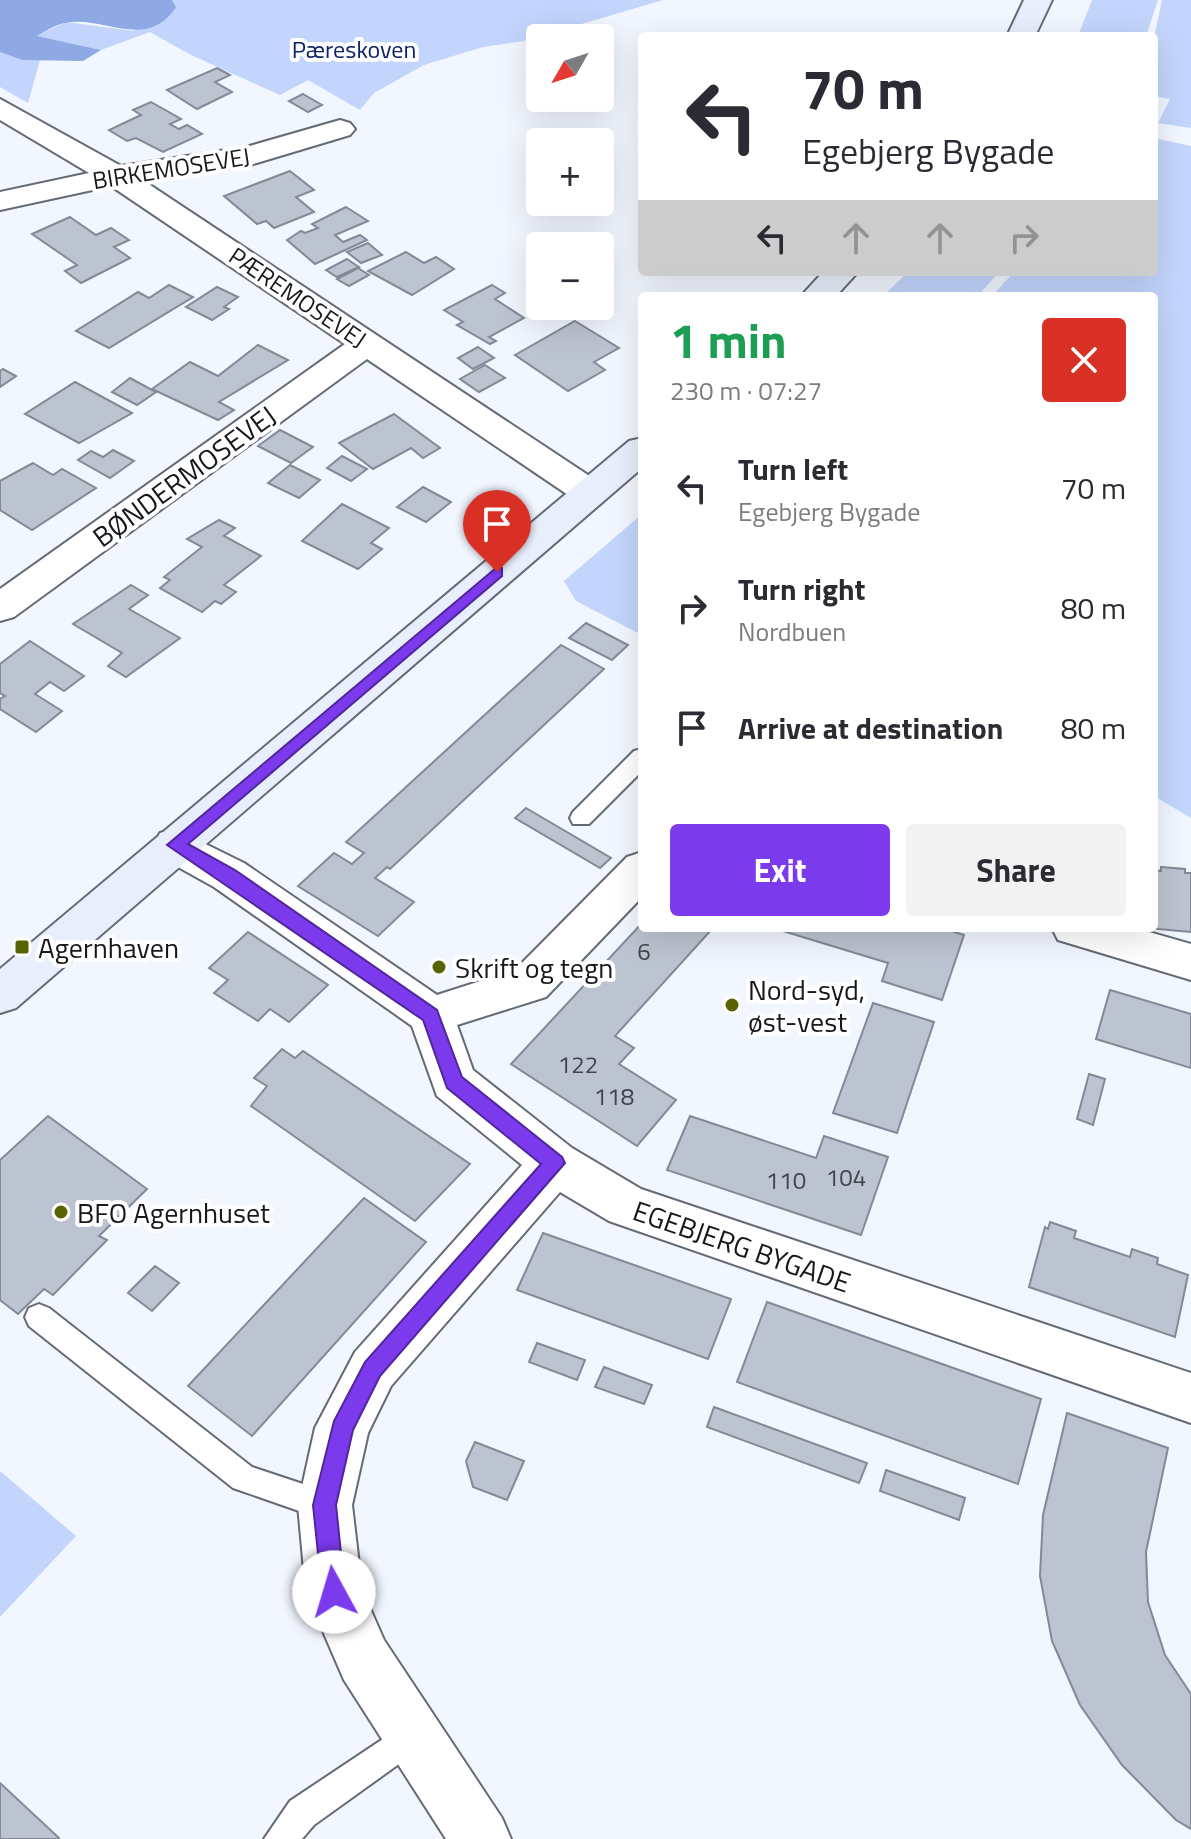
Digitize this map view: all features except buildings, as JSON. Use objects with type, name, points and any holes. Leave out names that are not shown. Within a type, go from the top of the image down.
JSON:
[{"type":"street","points":[[1023,32],[1038,0]]},
{"type":"street","name":"PÆREMOSEVEJ","points":[[0,108],[116,176],[590,493]]},
{"type":"street","name":"BIRKEMOSEVEJ","points":[[0,201],[116,176],[250,156],[340,129]]},
{"type":"street","points":[[821,292],[838,276]]},
{"type":"street","name":"BØNDERMOSEVEJ","points":[[0,608],[368,343]]},
{"type":"street","points":[[0,995],[638,452]]},
{"type":"street","points":[[175,845],[229,875],[431,1015],[530,984],[638,873]]},
{"type":"street","points":[[1088,932],[1191,962]]},
{"type":"street","name":"EGEBJERG BYGADE","points":[[431,1015],[454,1082],[555,1163],[626,1206],[653,1218],[1191,1398]]},
{"type":"street","points":[[481,1839],[364,1660],[334,1592],[325,1505],[342,1428],[373,1369],[555,1163]]},
{"type":"lane","points":[[581,818],[636,771]]},
{"type":"lane","points":[[39,1317],[243,1478],[325,1505]]},
{"type":"lane","points":[[281,1839],[302,1813],[413,1735]]},
{"type":"green space","name":"Pæreskoven","points":[[172,0],[663,0],[582,24],[526,24],[526,40],[483,47],[424,65],[374,93],[360,110],[308,80],[280,95],[189,54],[150,32],[101,50],[36,36],[66,22],[134,31],[176,7]]},
{"type":"green space","points":[[1092,0],[1158,0],[1147,32],[1080,32]]},
{"type":"green space","points":[[1162,0],[1191,0],[1191,128],[1158,123],[1170,99],[1158,97],[1158,32],[1155,32]]},
{"type":"green space","points":[[0,52],[22,60],[40,60],[28,103],[0,87]]},
{"type":"green space","points":[[1158,139],[1191,146],[1191,818],[1158,798],[1158,292],[996,292],[1010,276],[1158,276]]},
{"type":"green space","points":[[904,276],[996,276],[982,292],[887,292]]},
{"type":"green space","points":[[638,517],[638,633],[576,601],[564,581]]},
{"type":"green space","points":[[0,1471],[76,1536],[0,1617]]},
{"type":"shaded area","points":[[0,0],[172,0],[176,7],[164,20],[138,30],[80,22],[58,25],[37,36],[101,50],[83,61],[22,60],[0,52]]},
{"type":"place","name":"Agernhaven","points":[[22,947]]},
{"type":"place","name":"Skrift og tegn","points":[[439,967]]},
{"type":"place","name":"Nord-syd, øst-vest","points":[[732,1005]]},
{"type":"place","name":"BFO Agernhuset","points":[[61,1212]]},
{"type":"route","points":[[334,1592],[325,1505],[342,1428],[373,1369],[555,1163],[454,1082],[431,1015],[229,875],[175,845],[497,572]]}]
